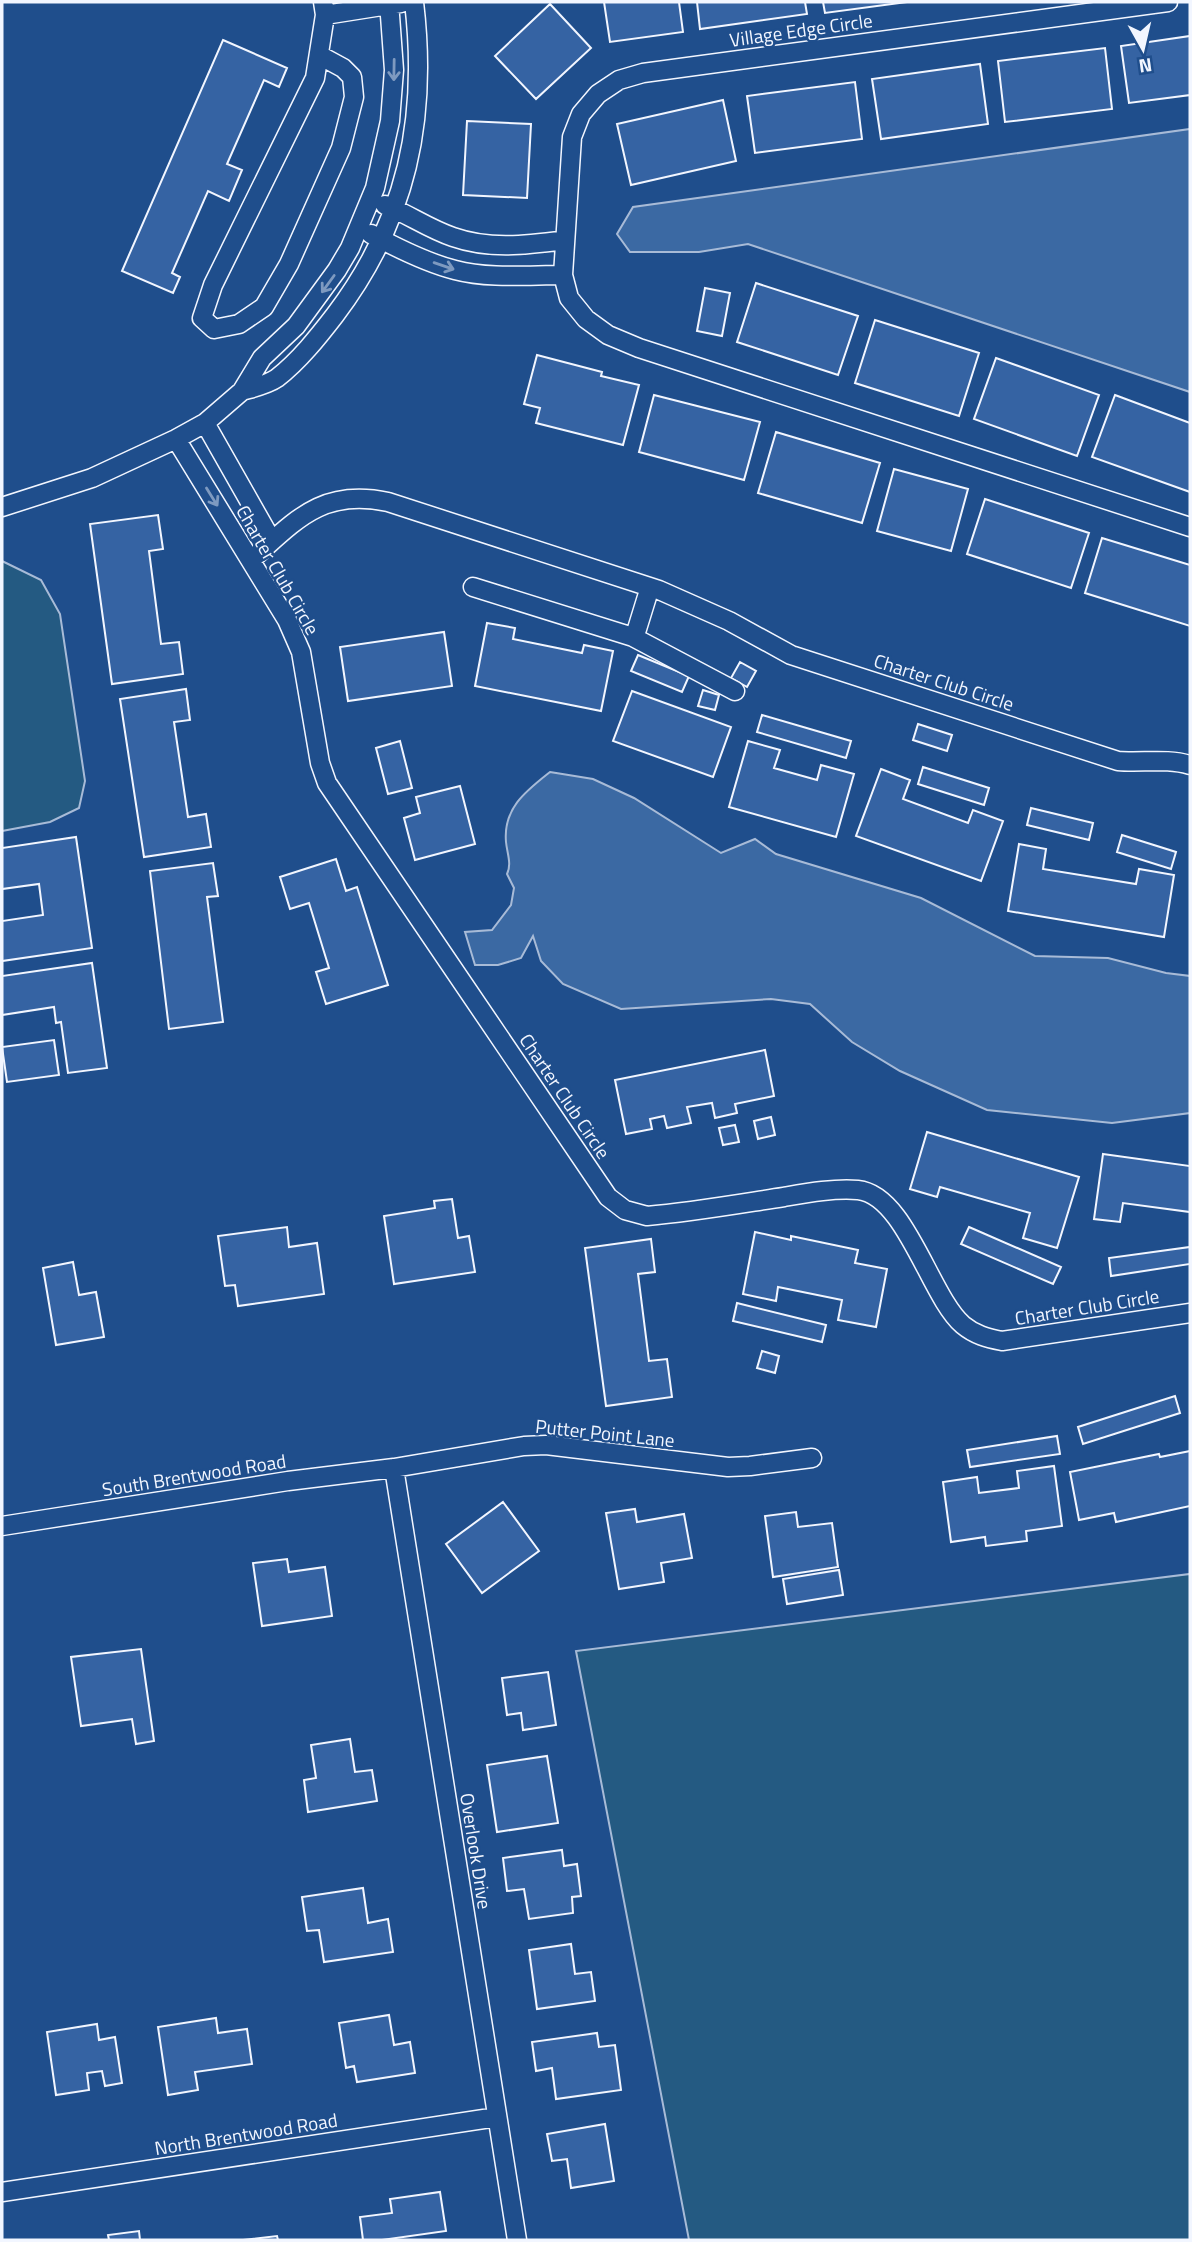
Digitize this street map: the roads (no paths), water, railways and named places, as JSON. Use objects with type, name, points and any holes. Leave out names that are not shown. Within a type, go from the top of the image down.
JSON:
[{"type":"street","points":[[242,391],[275,380],[308,348],[351,293],[381,240],[409,162],[420,63],[412,2],[324,8],[315,78],[212,285],[202,318],[214,329],[239,324],[264,307],[289,264],[341,148],[354,97],[352,77],[343,68],[319,55]]},
{"type":"street","name":"Village Edge Circle","points":[[1168,2],[643,73],[619,80],[598,94],[581,114],[572,137],[563,275],[569,298],[586,319],[608,335],[639,348],[1190,527]]},
{"type":"street","points":[[2,507],[92,478],[205,423],[242,391],[262,358],[296,326],[337,270],[358,228],[386,146],[394,70],[389,3]]},
{"type":"street","points":[[370,199],[452,237],[495,246],[565,240]]},
{"type":"street","points":[[358,228],[434,263],[456,270],[493,274],[563,275]]},
{"type":"street","points":[[493,274],[495,246]]},
{"type":"street","name":"Charter Club Circle","points":[[205,423],[272,541],[284,528],[323,505],[345,498],[388,502],[650,587],[707,611],[791,655],[1118,761],[1163,761],[1190,765]]},
{"type":"street","name":"Charter Club Circle","points":[[176,439],[299,644],[320,763],[333,792],[608,1197],[625,1210],[647,1216],[811,1193],[859,1190],[880,1199],[908,1234],[961,1324],[980,1337],[1002,1341],[1190,1313]]},
{"type":"street","points":[[251,560],[272,541]]},
{"type":"street","points":[[473,587],[633,636],[735,691]]},
{"type":"street","points":[[633,636],[650,587]]},
{"type":"street","name":"Putter Point Lane","points":[[394,1468],[538,1445],[728,1467],[812,1458]]},
{"type":"street","name":"South Brentwood Road","points":[[2,1526],[394,1468]]},
{"type":"street","name":"Overlook Drive","points":[[394,1468],[517,2240]]},
{"type":"street","name":"North Brentwood Road","points":[[2,2192],[497,2117]]}]
